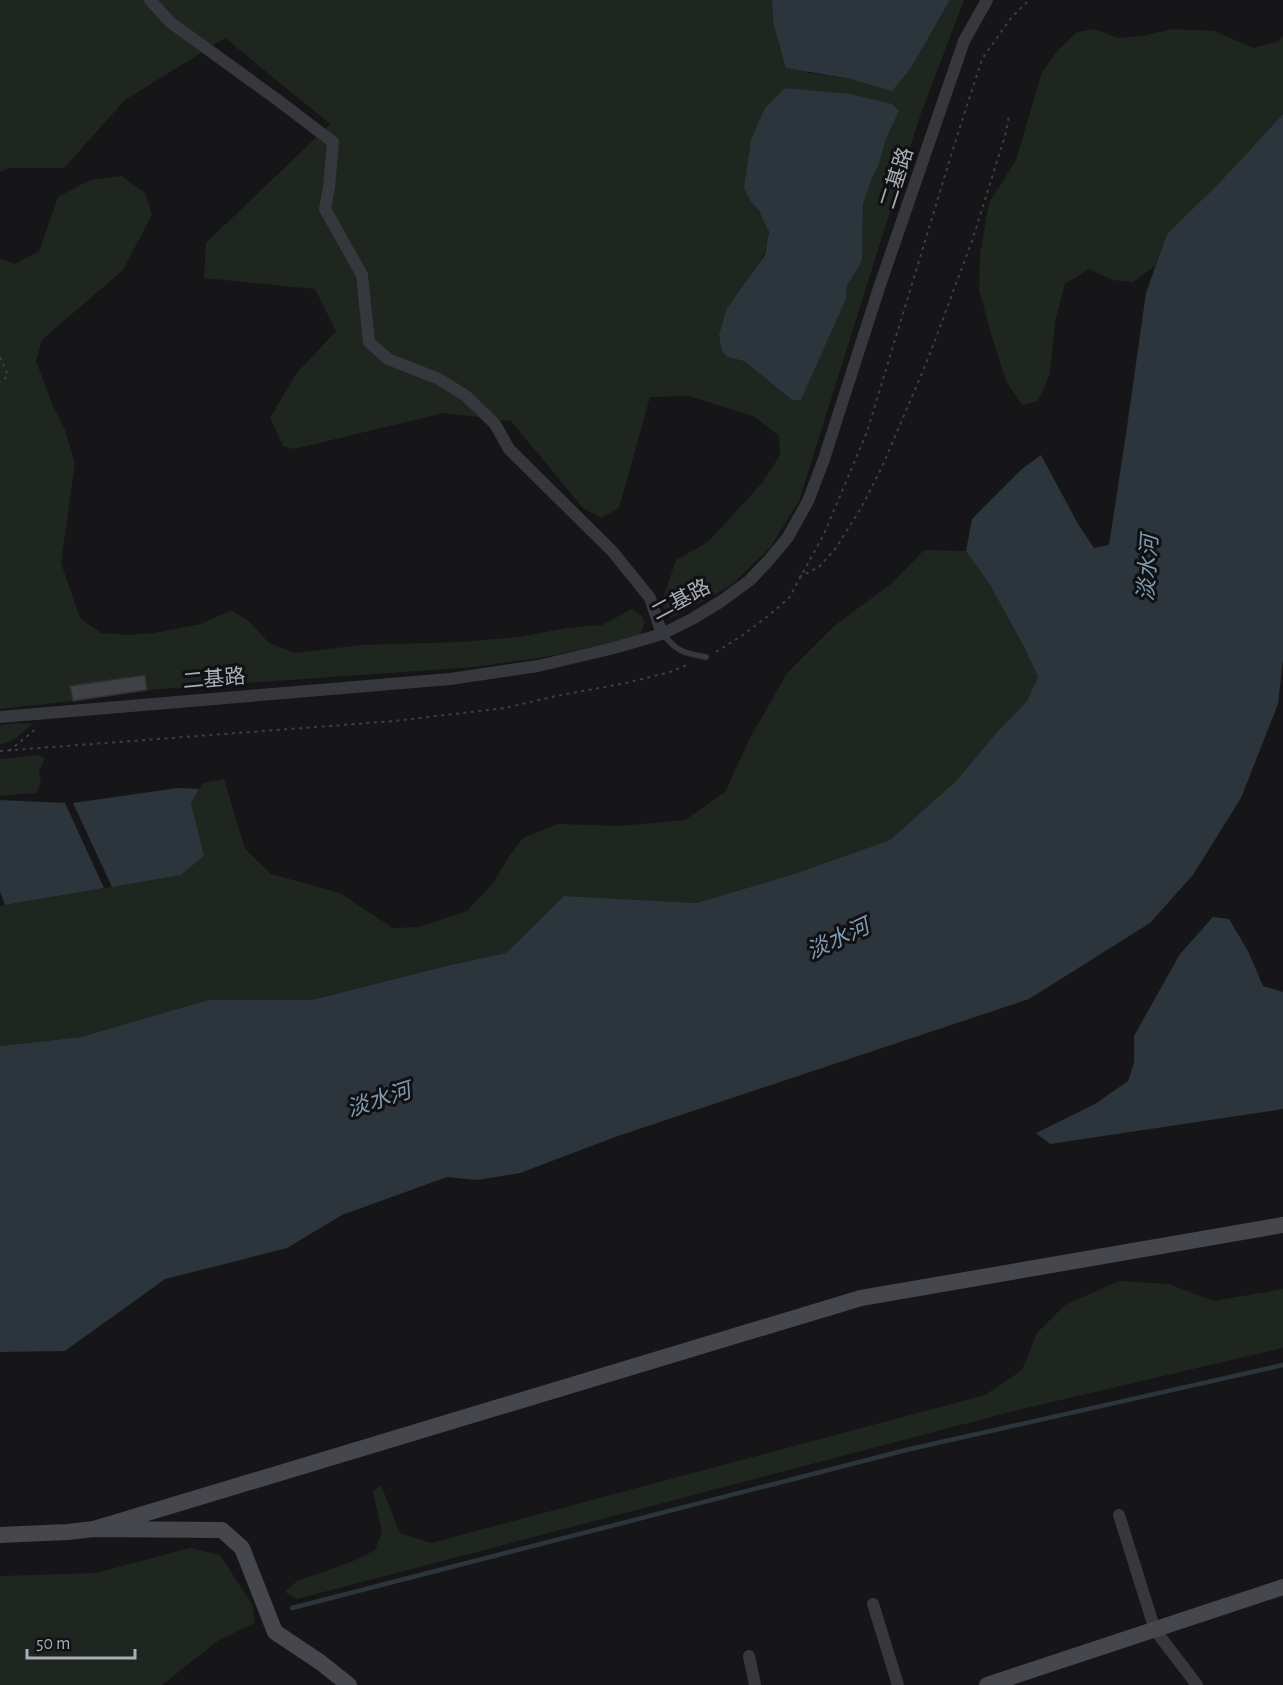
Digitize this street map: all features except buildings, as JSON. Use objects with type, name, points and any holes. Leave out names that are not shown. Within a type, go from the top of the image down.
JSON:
[{"type":"street","points":[[150,0],[170,22],[333,142],[325,209],[362,275],[369,342],[388,359],[439,379],[466,396],[495,424],[509,449],[613,552],[650,598],[663,634]]},
{"type":"street","name":"二基路","points":[[0,717],[450,679],[538,666],[663,634],[711,608],[749,581],[788,537],[808,501],[964,41],[987,0]]},
{"type":"street","points":[[94,1529],[861,1298],[1283,1225]]},
{"type":"street","points":[[1119,1515],[1155,1630],[1197,1685]]},
{"type":"street","points":[[0,1535],[94,1529],[222,1530],[242,1548],[275,1632],[320,1662],[349,1685]]},
{"type":"street","points":[[987,1685],[1283,1587]]},
{"type":"street","points":[[873,1604],[898,1685]]},
{"type":"street","points":[[749,1656],[755,1685]]},
{"type":"lane","points":[[663,634],[673,647],[688,654],[706,657]]},
{"type":"path","points":[[0,751],[394,721],[505,708],[670,672],[706,657],[743,635],[789,598],[824,534],[867,432],[982,59],[1011,18],[1029,0]]},
{"type":"path","points":[[799,577],[819,567],[836,548],[861,508],[882,467],[928,359],[972,241],[1005,136],[1009,116]]},
{"type":"path","points":[[0,357],[8,376],[0,382]]},
{"type":"path","points":[[9,752],[55,713]]},
{"type":"shaded area","points":[[0,0],[772,0],[773,22],[808,73],[851,79],[911,68],[950,0],[964,0],[920,116],[799,501],[770,548],[730,586],[671,618],[661,604],[676,560],[708,542],[762,483],[780,455],[779,436],[753,416],[688,396],[650,397],[619,508],[601,518],[583,508],[511,421],[444,413],[294,449],[283,446],[270,418],[296,374],[336,331],[315,289],[204,278],[206,243],[330,124],[225,38],[125,100],[64,168],[9,168],[0,172]],"holes":[[[785,88],[811,91],[899,111],[886,139],[863,204],[862,261],[847,286],[846,299],[801,400],[792,400],[744,361],[727,308],[755,270],[766,249],[768,230],[761,215],[751,202]]]},
{"type":"shaded area","points":[[1095,29],[1117,38],[1142,36],[1173,29],[1214,31],[1253,48],[1277,42],[1283,36],[1283,114],[1221,181],[1167,234],[1155,266],[1133,282],[1112,280],[1089,269],[1065,284],[1055,321],[1050,374],[1038,401],[1022,405],[1006,381],[979,290],[980,254],[989,203],[1016,160],[1042,72],[1058,50],[1077,32]]},
{"type":"shaded area","points":[[122,176],[146,194],[152,215],[123,270],[42,340],[36,361],[65,430],[75,463],[61,563],[80,618],[101,633],[129,635],[201,624],[231,610],[249,621],[269,643],[295,653],[361,645],[461,642],[519,637],[567,628],[602,625],[632,609],[641,615],[645,622],[640,635],[540,658],[474,667],[147,690],[144,675],[71,686],[73,701],[0,709],[0,258],[15,264],[39,251],[58,197],[90,180]]},
{"type":"shaded area","points":[[924,550],[966,551],[990,585],[1038,677],[1027,701],[956,781],[890,840],[794,874],[696,903],[564,896],[506,953],[312,1000],[208,1000],[81,1037],[0,1046],[0,906],[181,875],[204,856],[190,803],[203,783],[224,779],[245,849],[271,874],[340,893],[393,928],[419,927],[467,911],[494,882],[523,838],[558,824],[620,826],[685,820],[725,792],[749,740],[787,673],[834,626],[891,584]]},
{"type":"shaded area","points":[[32,724],[13,740],[0,744],[0,725]]},
{"type":"shaded area","points":[[39,755],[45,759],[39,771],[41,783],[36,793],[0,796],[0,759]]},
{"type":"shaded area","points":[[1119,1281],[1169,1284],[1213,1301],[1283,1289],[1283,1348],[1010,1412],[297,1599],[285,1592],[297,1581],[351,1562],[375,1550],[382,1532],[373,1492],[381,1485],[400,1533],[431,1543],[985,1395],[1022,1370],[1037,1333],[1065,1305]]},
{"type":"shaded area","points":[[190,1548],[220,1555],[252,1604],[255,1623],[219,1640],[162,1685],[0,1685],[0,1576],[96,1573]]},
{"type":"water","points":[[772,0],[950,0],[911,68],[892,91],[851,79],[786,68],[773,22]]},
{"type":"water","points":[[785,88],[850,94],[892,104],[899,111],[886,139],[863,204],[862,261],[847,286],[846,299],[801,400],[792,400],[744,361],[728,357],[722,351],[719,335],[727,308],[765,255],[769,232],[744,188],[751,140],[765,108]]},
{"type":"water","name":"淡水河","points":[[1283,114],[1283,659],[1278,704],[1241,798],[1193,875],[1150,923],[1029,999],[618,1136],[520,1173],[477,1180],[447,1177],[342,1215],[287,1248],[165,1279],[65,1351],[0,1352],[0,1046],[81,1037],[208,1000],[312,1000],[506,953],[564,896],[696,903],[794,874],[890,840],[956,781],[1027,701],[1038,677],[990,585],[966,551],[972,519],[1022,469],[1041,455],[1078,524],[1094,548],[1109,545],[1146,293],[1167,234],[1221,181]]},
{"type":"water","points":[[178,788],[199,789],[191,803],[204,856],[181,875],[112,887],[73,803]]},
{"type":"water","points":[[0,800],[65,803],[104,888],[5,905],[0,892]]},
{"type":"water","points":[[1213,917],[1229,919],[1248,951],[1263,986],[1283,992],[1283,1109],[1050,1144],[1036,1133],[1095,1104],[1128,1081],[1134,1063],[1134,1036],[1180,954]]},
{"type":"waterway","points":[[292,1608],[906,1450],[1283,1365]]}]
